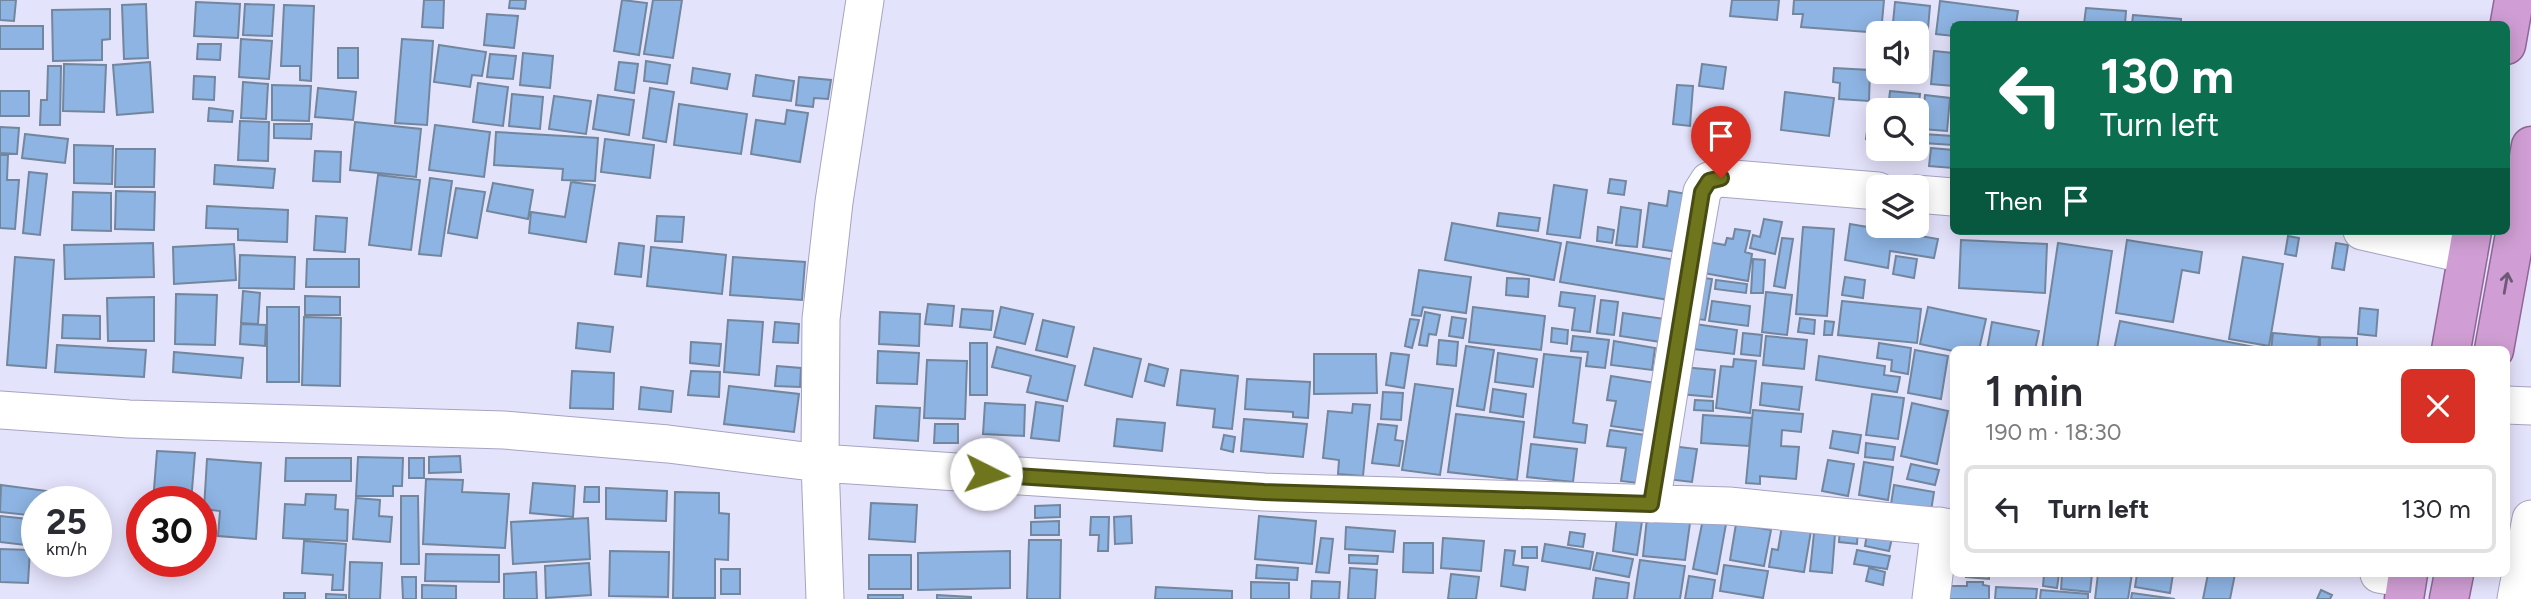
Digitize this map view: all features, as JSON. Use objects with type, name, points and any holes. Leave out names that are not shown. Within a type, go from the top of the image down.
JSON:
[{"type":"highway","points":[[2510,22],[2514,0]]},
{"type":"highway","points":[[2495,346],[2531,146]]},
{"type":"highway","points":[[2452,346],[2470,243]]},
{"type":"highway","points":[[2449,599],[2453,577]]},
{"type":"street","points":[[825,599],[820,463],[821,318],[834,202],[865,0]]},
{"type":"street","points":[[1651,504],[1692,247],[1702,192],[1709,181],[1721,178],[1866,190]]},
{"type":"street","points":[[1929,195],[1950,197]]},
{"type":"street","points":[[2398,235],[2470,243]]},
{"type":"street","points":[[2510,405],[2531,406]]},
{"type":"street","points":[[0,410],[129,419],[504,430],[668,443],[820,463],[1264,492],[1729,506],[1947,527],[1931,599]]},
{"type":"street","points":[[2516,599],[2531,519]]},
{"type":"building","points":[[0,0],[16,0],[14,21],[0,20]]},
{"type":"building","points":[[424,0],[444,0],[443,28],[422,27]]},
{"type":"building","points":[[510,0],[526,0],[525,9],[509,8]]},
{"type":"building","points":[[622,0],[647,3],[639,55],[614,51]]},
{"type":"building","points":[[653,0],[682,0],[673,58],[644,54]]},
{"type":"building","points":[[1732,0],[1779,0],[1777,20],[1730,16]]},
{"type":"building","points":[[1794,0],[1884,0],[1882,21],[1866,21],[1866,32],[1801,27],[1803,14],[1793,14]]},
{"type":"building","points":[[1940,1],[2018,11],[2016,21],[1950,21],[1950,36],[1936,34]]},
{"type":"building","points":[[196,2],[240,4],[238,38],[194,36]]},
{"type":"building","points":[[1895,2],[1930,6],[1929,21],[1893,21]]},
{"type":"building","points":[[146,4],[148,58],[124,59],[122,5]]},
{"type":"building","points":[[245,4],[274,5],[272,36],[243,35]]},
{"type":"building","points":[[284,5],[314,6],[311,81],[300,80],[300,66],[281,66]]},
{"type":"building","points":[[2086,8],[2126,11],[2125,21],[2084,21]]},
{"type":"building","points":[[110,9],[110,39],[102,40],[102,60],[53,61],[52,10]]},
{"type":"building","points":[[487,14],[518,16],[514,48],[484,45]]},
{"type":"building","points":[[2133,15],[2181,19],[2181,21],[2132,21]]},
{"type":"building","points":[[0,26],[43,26],[43,49],[0,49]]},
{"type":"building","points":[[241,39],[272,41],[269,79],[239,77]]},
{"type":"building","points":[[402,39],[433,41],[427,125],[395,123]]},
{"type":"building","points":[[198,44],[221,44],[220,60],[197,59]]},
{"type":"building","points":[[439,45],[486,52],[482,76],[472,75],[470,87],[434,82]]},
{"type":"building","points":[[338,48],[358,48],[358,78],[338,78]]},
{"type":"building","points":[[1934,51],[1950,53],[1950,86],[1931,84]]},
{"type":"building","points":[[523,53],[553,56],[550,88],[520,85]]},
{"type":"building","points":[[490,54],[516,56],[513,79],[487,77]]},
{"type":"building","points":[[646,61],[670,65],[667,84],[644,81]]},
{"type":"building","points":[[150,62],[153,112],[117,115],[113,65]]},
{"type":"building","points":[[619,62],[638,64],[634,93],[615,90]]},
{"type":"building","points":[[64,64],[106,65],[104,112],[63,111]]},
{"type":"building","points":[[1702,64],[1726,67],[1723,89],[1699,86]]},
{"type":"building","points":[[48,66],[61,66],[60,125],[40,125],[41,100],[47,100]]},
{"type":"building","points":[[693,68],[730,74],[727,89],[691,83]]},
{"type":"building","points":[[1834,68],[1866,70],[1869,98],[1866,101],[1839,99],[1840,83],[1833,82]]},
{"type":"building","points":[[756,75],[794,81],[791,101],[753,96]]},
{"type":"building","points":[[194,76],[215,77],[214,100],[193,99]]},
{"type":"building","points":[[799,77],[831,80],[828,99],[814,98],[813,107],[796,105]]},
{"type":"building","points":[[243,82],[268,84],[266,119],[241,118]]},
{"type":"building","points":[[478,83],[508,87],[503,126],[473,122]]},
{"type":"building","points":[[272,85],[311,86],[309,121],[272,120]]},
{"type":"building","points":[[1677,85],[1693,86],[1690,126],[1673,124]]},
{"type":"building","points":[[318,88],[356,92],[353,120],[315,117]]},
{"type":"building","points":[[650,88],[674,92],[666,142],[643,138]]},
{"type":"building","points":[[0,91],[29,91],[29,116],[0,116]]},
{"type":"building","points":[[1890,91],[1920,94],[1920,98],[1889,98]]},
{"type":"building","points":[[1785,92],[1834,98],[1829,136],[1781,130]]},
{"type":"building","points":[[512,94],[543,97],[540,129],[509,126]]},
{"type":"building","points":[[598,95],[634,100],[629,135],[593,129]]},
{"type":"building","points":[[1925,95],[1950,98],[1947,131],[1929,130],[1929,98],[1925,98]]},
{"type":"building","points":[[554,96],[591,101],[586,134],[549,129]]},
{"type":"building","points":[[679,104],[747,114],[741,154],[674,145]]},
{"type":"building","points":[[209,108],[233,111],[232,122],[208,121]]},
{"type":"building","points":[[787,110],[808,113],[800,162],[751,154],[756,120],[785,124]]},
{"type":"building","points":[[240,121],[269,122],[268,161],[238,160]]},
{"type":"building","points":[[355,122],[421,129],[416,177],[350,170]]},
{"type":"building","points":[[274,124],[312,124],[311,139],[274,138]]},
{"type":"building","points":[[435,125],[490,132],[484,177],[429,170]]},
{"type":"building","points":[[0,127],[19,128],[17,154],[0,153]]},
{"type":"building","points":[[496,132],[598,138],[595,181],[562,180],[563,169],[494,165]]},
{"type":"building","points":[[25,134],[68,139],[65,163],[22,158]]},
{"type":"building","points":[[1929,134],[1950,136],[1950,145],[1929,143]]},
{"type":"building","points":[[605,139],[654,145],[650,178],[601,172]]},
{"type":"building","points":[[74,145],[113,146],[112,184],[74,183]]},
{"type":"building","points":[[1931,148],[1950,150],[1950,168],[1929,166]]},
{"type":"building","points":[[116,149],[155,149],[154,187],[115,187]]},
{"type":"building","points":[[315,151],[341,152],[340,182],[313,181]]},
{"type":"building","points":[[0,155],[8,155],[7,180],[19,180],[15,229],[0,228]]},
{"type":"building","points":[[215,165],[275,169],[273,188],[214,184]]},
{"type":"building","points":[[29,172],[47,174],[40,235],[23,233]]},
{"type":"building","points":[[378,175],[420,180],[411,250],[369,245]]},
{"type":"building","points":[[430,178],[452,181],[441,256],[419,254]]},
{"type":"building","points":[[1610,179],[1626,181],[1624,195],[1608,193]]},
{"type":"building","points":[[571,182],[595,185],[586,242],[529,233],[531,212],[565,217]]},
{"type":"building","points":[[493,183],[533,190],[528,219],[487,211]]},
{"type":"building","points":[[1554,185],[1587,190],[1580,238],[1547,234]]},
{"type":"building","points":[[456,188],[485,192],[477,238],[448,233]]},
{"type":"building","points":[[116,191],[155,192],[154,230],[115,229]]},
{"type":"building","points":[[1669,191],[1687,194],[1679,252],[1643,247],[1649,203],[1667,206]]},
{"type":"building","points":[[73,192],[111,193],[111,231],[72,230]]},
{"type":"building","points":[[207,206],[288,210],[287,242],[238,240],[238,229],[206,228]]},
{"type":"building","points":[[1621,207],[1641,210],[1637,247],[1616,245]]},
{"type":"building","points":[[1499,213],[1540,218],[1538,231],[1497,226]]},
{"type":"building","points":[[316,216],[347,218],[345,252],[314,250]]},
{"type":"building","points":[[657,216],[684,217],[682,242],[655,241]]},
{"type":"building","points":[[1764,219],[1782,222],[1775,254],[1750,248],[1753,235],[1760,237]]},
{"type":"building","points":[[1452,223],[1561,243],[1554,280],[1445,260]]},
{"type":"building","points":[[1850,224],[1866,227],[1866,238],[1938,239],[1934,258],[1890,251],[1888,268],[1845,260]]},
{"type":"building","points":[[1598,227],[1614,230],[1612,243],[1597,241]]},
{"type":"building","points":[[1803,227],[1834,229],[1827,316],[1796,314]]},
{"type":"building","points":[[1735,229],[1750,231],[1745,252],[1752,254],[1748,281],[1698,272],[1703,241],[1725,245],[1727,238],[1733,239]]},
{"type":"building","points":[[2288,236],[2299,238],[2296,256],[2285,254]]},
{"type":"building","points":[[1782,238],[1793,239],[1785,288],[1774,286]]},
{"type":"building","points":[[1961,240],[2047,244],[2045,293],[1959,288]]},
{"type":"building","points":[[2127,240],[2202,252],[2199,273],[2182,270],[2173,322],[2116,313]]},
{"type":"building","points":[[1567,242],[1682,261],[1675,301],[1560,282]]},
{"type":"building","points":[[153,243],[154,277],[65,279],[64,245]]},
{"type":"building","points":[[619,243],[644,246],[641,277],[615,274]]},
{"type":"building","points":[[2058,243],[2112,251],[2098,346],[2043,346]]},
{"type":"building","points":[[2336,243],[2348,245],[2344,270],[2332,268]]},
{"type":"building","points":[[234,244],[236,280],[174,284],[173,247]]},
{"type":"building","points":[[651,247],[726,255],[722,294],[647,286]]},
{"type":"building","points":[[240,255],[295,257],[294,289],[239,288]]},
{"type":"building","points":[[1896,256],[1917,259],[1914,278],[1893,274]]},
{"type":"building","points":[[15,257],[54,260],[46,368],[7,365]]},
{"type":"building","points":[[733,257],[805,262],[802,300],[730,295]]},
{"type":"building","points":[[2243,257],[2283,264],[2269,346],[2229,339]]},
{"type":"building","points":[[307,259],[359,259],[359,287],[306,287]]},
{"type":"building","points":[[1753,259],[1765,260],[1763,293],[1751,293]]},
{"type":"building","points":[[1419,270],[1471,277],[1466,313],[1423,307],[1421,316],[1412,315]]},
{"type":"building","points":[[1696,277],[1712,279],[1705,320],[1690,318]]},
{"type":"building","points":[[1845,277],[1865,280],[1863,298],[1842,295]]},
{"type":"building","points":[[1507,278],[1529,279],[1528,297],[1506,295]]},
{"type":"building","points":[[1716,280],[1747,284],[1746,293],[1715,289]]},
{"type":"building","points":[[243,291],[260,293],[258,324],[241,323]]},
{"type":"building","points":[[1561,292],[1595,296],[1590,332],[1572,330],[1575,308],[1559,306]]},
{"type":"building","points":[[1766,292],[1792,295],[1787,335],[1762,332]]},
{"type":"building","points":[[176,294],[217,295],[215,345],[175,344]]},
{"type":"building","points":[[305,296],[340,297],[340,315],[305,315]]},
{"type":"building","points":[[154,297],[154,341],[108,341],[107,298]]},
{"type":"building","points":[[1601,300],[1618,302],[1614,335],[1597,333]]},
{"type":"building","points":[[1712,301],[1750,306],[1748,326],[1709,321]]},
{"type":"building","points":[[1842,301],[1921,309],[1917,343],[1838,335]]},
{"type":"building","points":[[928,304],[954,306],[952,326],[925,324]]},
{"type":"building","points":[[267,307],[299,307],[299,382],[267,382]]},
{"type":"building","points":[[1001,307],[1033,314],[1025,344],[994,337]]},
{"type":"building","points":[[1473,307],[1545,316],[1541,350],[1469,342]]},
{"type":"building","points":[[1928,307],[1986,319],[1980,346],[1950,346],[1950,350],[1920,344]]},
{"type":"building","points":[[2360,308],[2378,310],[2376,336],[2358,334]]},
{"type":"building","points":[[962,309],[993,311],[991,330],[960,327]]},
{"type":"building","points":[[880,312],[920,314],[919,346],[879,344]]},
{"type":"building","points":[[1425,312],[1440,315],[1436,335],[1429,334],[1427,346],[1419,345]]},
{"type":"building","points":[[1623,313],[1665,319],[1661,342],[1620,336]]},
{"type":"building","points":[[63,315],[100,316],[100,339],[62,338]]},
{"type":"building","points":[[304,317],[341,318],[340,386],[302,385]]},
{"type":"building","points":[[1452,317],[1466,319],[1463,338],[1449,336]]},
{"type":"building","points":[[1800,318],[1815,320],[1814,334],[1798,332]]},
{"type":"building","points":[[1410,319],[1419,320],[1412,348],[1405,346]]},
{"type":"building","points":[[728,320],[763,322],[759,375],[724,372]]},
{"type":"building","points":[[1043,320],[1074,327],[1067,357],[1036,350]]},
{"type":"building","points":[[1825,321],[1834,322],[1832,335],[1824,335]]},
{"type":"building","points":[[2120,321],[2249,346],[2115,346]]},
{"type":"building","points":[[775,322],[799,324],[798,343],[773,342]]},
{"type":"building","points":[[1992,322],[2039,331],[2036,346],[1988,346]]},
{"type":"building","points":[[578,323],[613,327],[610,352],[576,348]]},
{"type":"building","points":[[1688,323],[1737,330],[1734,354],[1684,348]]},
{"type":"building","points":[[241,324],[266,325],[265,346],[240,344]]},
{"type":"building","points":[[1552,328],[1568,330],[1567,344],[1551,342]]},
{"type":"building","points":[[1743,333],[1762,335],[1760,356],[1741,354]]},
{"type":"building","points":[[2273,333],[2319,337],[2318,346],[2271,346]]},
{"type":"building","points":[[1573,336],[1609,340],[1605,368],[1586,366],[1588,352],[1571,351]]},
{"type":"building","points":[[1766,336],[1807,340],[1804,369],[1763,365]]},
{"type":"building","points":[[2320,337],[2357,338],[2357,346],[2320,346]]},
{"type":"building","points":[[1439,340],[1458,342],[1456,366],[1437,364]]},
{"type":"building","points":[[1614,341],[1655,348],[1652,370],[1611,365]]},
{"type":"building","points":[[691,342],[721,344],[719,366],[690,363]]},
{"type":"building","points":[[970,343],[987,343],[987,395],[970,395]]},
{"type":"building","points":[[1879,343],[1911,348],[1908,374],[1891,371],[1892,360],[1877,358]]},
{"type":"building","points":[[57,345],[146,350],[144,377],[55,372]]},
{"type":"building","points":[[1466,346],[1494,350],[1484,410],[1457,406]]},
{"type":"building","points":[[997,347],[1075,366],[1067,401],[1027,392],[1031,376],[992,367]]},
{"type":"building","points":[[1094,348],[1141,359],[1132,397],[1085,385]]},
{"type":"building","points":[[1915,350],[1948,356],[1941,399],[1908,393]]},
{"type":"building","points":[[878,351],[919,353],[917,384],[877,383]]},
{"type":"building","points":[[174,352],[243,358],[241,378],[173,372]]},
{"type":"building","points":[[1391,353],[1409,355],[1404,388],[1386,385]]},
{"type":"building","points":[[1498,353],[1537,359],[1533,387],[1495,382]]},
{"type":"building","points":[[1314,354],[1376,354],[1377,393],[1314,394]]},
{"type":"building","points":[[1544,354],[1581,358],[1573,423],[1587,425],[1585,443],[1534,437]]},
{"type":"building","points":[[1819,356],[1885,366],[1884,375],[1900,377],[1897,392],[1816,380]]},
{"type":"building","points":[[1734,359],[1756,361],[1750,413],[1716,408],[1721,366],[1733,367]]},
{"type":"building","points":[[927,360],[967,361],[965,419],[924,418]]},
{"type":"building","points":[[1149,364],[1168,369],[1164,386],[1145,381]]},
{"type":"building","points":[[777,366],[801,368],[800,387],[775,386]]},
{"type":"building","points":[[1682,367],[1715,370],[1712,397],[1680,394]]},
{"type":"building","points":[[1181,370],[1238,376],[1232,429],[1213,427],[1215,409],[1177,405]]},
{"type":"building","points":[[572,371],[614,373],[613,409],[570,408]]},
{"type":"building","points":[[691,371],[720,372],[719,397],[688,395]]},
{"type":"building","points":[[1611,376],[1662,384],[1654,432],[1611,426],[1616,401],[1607,400]]},
{"type":"building","points":[[1247,379],[1310,382],[1308,418],[1293,417],[1293,412],[1245,409]]},
{"type":"building","points":[[1762,383],[1802,387],[1799,410],[1760,405]]},
{"type":"building","points":[[1415,384],[1453,389],[1440,475],[1402,470]]},
{"type":"building","points":[[729,386],[799,394],[794,432],[724,424]]},
{"type":"building","points":[[641,387],[673,391],[671,412],[639,409]]},
{"type":"building","points":[[1493,389],[1526,394],[1523,417],[1490,412]]},
{"type":"building","points":[[1383,392],[1403,393],[1401,420],[1381,419]]},
{"type":"building","points":[[1872,394],[1904,398],[1898,439],[1866,435]]},
{"type":"building","points":[[1695,400],[1713,401],[1713,411],[1694,410]]},
{"type":"building","points":[[1036,402],[1063,406],[1059,441],[1031,438]]},
{"type":"building","points":[[985,403],[1025,405],[1024,436],[983,434]]},
{"type":"building","points":[[1912,403],[1948,411],[1937,464],[1901,456]]},
{"type":"building","points":[[1353,404],[1370,405],[1363,476],[1338,474],[1339,460],[1323,458],[1328,411],[1352,413]]},
{"type":"building","points":[[876,406],[920,408],[918,441],[874,438]]},
{"type":"building","points":[[1753,410],[1803,414],[1801,432],[1782,430],[1781,446],[1799,447],[1796,479],[1760,476],[1760,484],[1746,483]]},
{"type":"building","points":[[1456,414],[1524,422],[1517,480],[1448,472]]},
{"type":"building","points":[[1703,415],[1752,418],[1749,446],[1701,443]]},
{"type":"building","points":[[1117,419],[1165,423],[1162,451],[1114,446]]},
{"type":"building","points":[[1244,419],[1307,424],[1303,457],[1241,451]]},
{"type":"building","points":[[935,424],[958,424],[958,443],[934,443]]},
{"type":"building","points":[[1378,424],[1397,426],[1395,440],[1403,441],[1399,466],[1372,463]]},
{"type":"building","points":[[1610,430],[1653,436],[1646,484],[1621,481],[1626,448],[1607,446]]},
{"type":"building","points":[[1833,431],[1861,435],[1858,453],[1830,448]]},
{"type":"building","points":[[1224,435],[1235,437],[1233,452],[1221,449]]},
{"type":"building","points":[[1866,443],[1895,447],[1893,460],[1865,457]]},
{"type":"building","points":[[1531,444],[1577,449],[1573,482],[1527,477]]},
{"type":"building","points":[[1671,446],[1697,449],[1692,482],[1666,479]]},
{"type":"building","points":[[157,451],[195,453],[192,486],[154,486]]},
{"type":"building","points":[[460,456],[461,472],[429,473],[429,457]]},
{"type":"building","points":[[358,457],[403,458],[402,486],[393,486],[393,496],[356,496]]},
{"type":"building","points":[[286,458],[351,458],[351,481],[285,481]]},
{"type":"building","points":[[409,458],[424,458],[424,478],[409,478]]},
{"type":"building","points":[[207,459],[261,463],[256,539],[218,536],[220,511],[217,511],[217,486],[205,486]]},
{"type":"building","points":[[1828,460],[1854,464],[1848,496],[1822,491]]},
{"type":"building","points":[[1864,462],[1893,467],[1888,500],[1859,495]]},
{"type":"building","points":[[1911,464],[1939,470],[1935,485],[1907,479]]},
{"type":"building","points":[[426,479],[463,480],[462,492],[509,494],[505,548],[423,544]]},
{"type":"building","points":[[533,483],[575,486],[573,517],[530,513]]},
{"type":"building","points":[[1,485],[21,488],[21,514],[0,512]]},
{"type":"building","points":[[1894,485],[1934,492],[1931,511],[1891,504]]},
{"type":"building","points":[[585,487],[599,487],[599,502],[584,502]]},
{"type":"building","points":[[606,488],[667,491],[666,521],[606,519]]},
{"type":"building","points":[[675,492],[719,493],[719,513],[729,514],[728,560],[715,559],[715,598],[673,598]]},
{"type":"building","points":[[306,494],[336,495],[335,509],[348,510],[347,541],[283,538],[285,504],[305,505]]},
{"type":"building","points":[[401,496],[418,496],[419,564],[401,564]]},
{"type":"building","points":[[356,498],[380,500],[379,516],[392,517],[390,542],[353,539]]},
{"type":"building","points":[[871,503],[917,505],[915,542],[869,539]]},
{"type":"building","points":[[1060,505],[1060,517],[1035,518],[1035,506]]},
{"type":"building","points":[[0,516],[21,518],[21,544],[0,542]]},
{"type":"building","points":[[1131,516],[1132,543],[1115,544],[1114,517]]},
{"type":"building","points":[[1259,516],[1316,521],[1312,564],[1255,559]]},
{"type":"building","points":[[1091,517],[1109,517],[1108,551],[1098,551],[1099,535],[1090,535]]},
{"type":"building","points":[[1617,517],[1642,521],[1637,555],[1613,551]]},
{"type":"building","points":[[588,518],[590,559],[513,564],[511,522]]},
{"type":"building","points":[[1647,518],[1690,523],[1685,560],[1643,556]]},
{"type":"building","points":[[1703,519],[1726,524],[1717,574],[1693,569]]},
{"type":"building","points":[[1059,521],[1059,535],[1031,535],[1031,522]]},
{"type":"building","points":[[1736,524],[1771,530],[1764,566],[1730,560]]},
{"type":"building","points":[[1782,526],[1811,531],[1804,572],[1769,567],[1772,549],[1778,550]]},
{"type":"building","points":[[1346,527],[1395,531],[1393,552],[1345,549]]},
{"type":"building","points":[[1840,527],[1858,528],[1857,544],[1839,542]]},
{"type":"building","points":[[1570,532],[1585,534],[1583,547],[1568,545]]},
{"type":"building","points":[[1814,533],[1835,534],[1832,573],[1810,571]]},
{"type":"building","points":[[1867,534],[1892,538],[1889,551],[1865,546]]},
{"type":"building","points":[[1321,538],[1333,539],[1329,573],[1316,572]]},
{"type":"building","points":[[1443,538],[1484,541],[1481,571],[1441,568]]},
{"type":"building","points":[[1029,540],[1061,540],[1060,599],[1027,599]]},
{"type":"building","points":[[304,541],[346,544],[343,590],[332,590],[333,575],[302,573]]},
{"type":"building","points":[[1404,543],[1433,543],[1433,573],[1403,572]]},
{"type":"building","points":[[1545,544],[1593,552],[1590,569],[1542,561]]},
{"type":"building","points":[[1522,547],[1537,547],[1537,558],[1522,558]]},
{"type":"building","points":[[0,549],[21,550],[21,577],[28,577],[28,583],[0,582]]},
{"type":"building","points":[[1505,550],[1515,551],[1513,565],[1528,567],[1525,590],[1501,586]]},
{"type":"building","points":[[1857,550],[1890,556],[1887,569],[1854,564]]},
{"type":"building","points":[[610,551],[669,552],[668,597],[609,596]]},
{"type":"building","points":[[1010,551],[1010,588],[918,590],[918,553]]},
{"type":"building","points":[[1597,553],[1633,559],[1629,577],[1593,570]]},
{"type":"building","points":[[426,554],[499,555],[499,582],[425,581]]},
{"type":"building","points":[[869,555],[911,555],[911,589],[869,589]]},
{"type":"building","points":[[1349,555],[1378,556],[1377,564],[1349,563]]},
{"type":"building","points":[[1640,560],[1685,566],[1680,599],[1634,599]]},
{"type":"building","points":[[350,562],[382,563],[380,599],[349,599]]},
{"type":"building","points":[[589,563],[591,595],[546,598],[545,566]]},
{"type":"building","points":[[1257,565],[1298,568],[1297,580],[1256,578]]},
{"type":"building","points":[[1724,565],[1768,571],[1763,598],[1720,591]]},
{"type":"building","points":[[1350,568],[1377,570],[1375,599],[1348,599]]},
{"type":"building","points":[[1869,568],[1885,572],[1883,585],[1866,581]]},
{"type":"building","points":[[721,569],[740,569],[740,594],[721,594]]},
{"type":"building","points":[[536,572],[537,599],[504,599],[504,574]]},
{"type":"building","points":[[1451,574],[1479,577],[1476,599],[1448,599]]},
{"type":"building","points":[[1689,576],[1715,580],[1712,599],[1685,599]]},
{"type":"building","points":[[402,577],[416,577],[416,599],[403,599]]},
{"type":"building","points":[[2044,577],[2059,577],[2057,588],[2043,586]]},
{"type":"building","points":[[2062,577],[2092,577],[2090,592],[2061,589]]},
{"type":"building","points":[[2098,577],[2132,577],[2128,599],[2095,599]]},
{"type":"building","points":[[2137,577],[2173,577],[2170,593],[2135,587]]},
{"type":"building","points":[[2207,577],[2234,577],[2230,599],[2203,599]]},
{"type":"building","points":[[1596,578],[1629,583],[1627,599],[1593,599]]},
{"type":"building","points":[[1312,581],[1340,582],[1339,599],[1311,599]]},
{"type":"building","points":[[1251,582],[1289,583],[1289,599],[1251,599]]},
{"type":"building","points":[[1967,582],[1983,582],[1983,585],[1989,586],[1989,599],[1948,599],[1948,586],[1967,586]]},
{"type":"building","points":[[422,585],[456,586],[456,599],[422,599]]},
{"type":"building","points":[[1156,587],[1232,591],[1232,599],[1155,599]]},
{"type":"building","points":[[1996,587],[2037,589],[2036,599],[1995,599]]},
{"type":"building","points":[[2041,590],[2088,594],[2088,599],[2040,599]]},
{"type":"building","points":[[2321,590],[2332,595],[2330,599],[2317,599]]},
{"type":"building","points":[[284,593],[305,593],[305,599],[284,599]]},
{"type":"building","points":[[2132,593],[2175,599],[2131,599]]},
{"type":"building","points":[[326,594],[346,595],[346,599],[326,599]]},
{"type":"building","points":[[868,595],[903,595],[903,599],[868,599]]},
{"type":"building","points":[[937,595],[971,597],[971,599],[937,599]]},
{"type":"route","points":[[986,474],[1264,492],[1651,504],[1702,192],[1709,181],[1721,178]]}]
